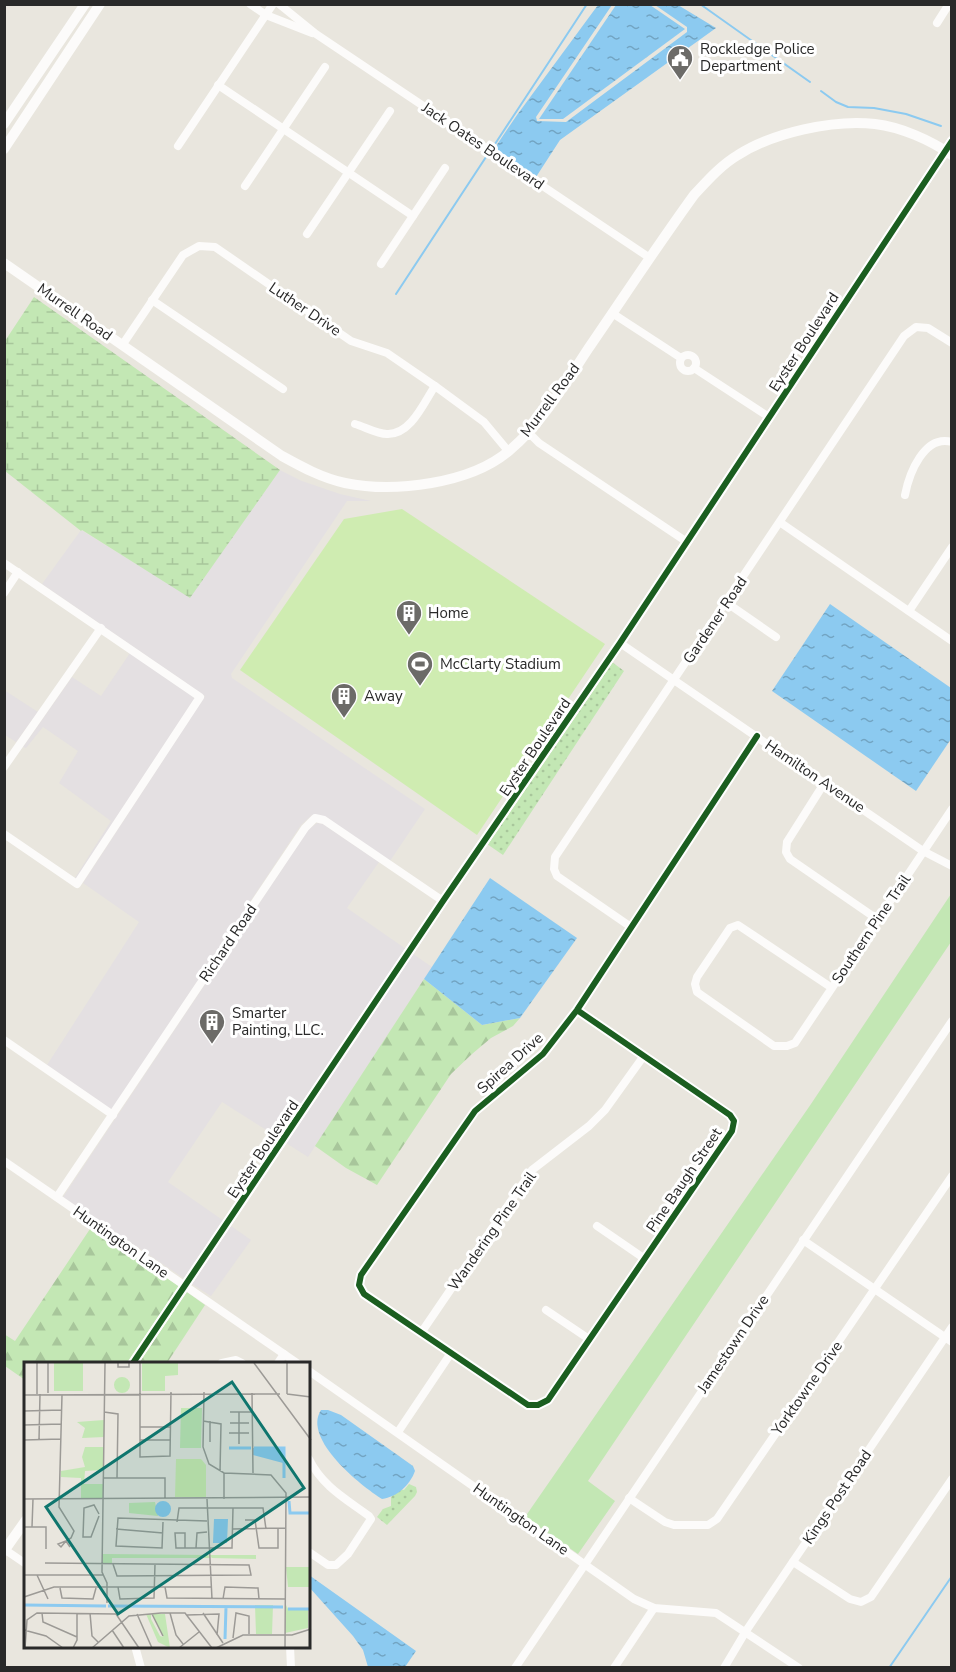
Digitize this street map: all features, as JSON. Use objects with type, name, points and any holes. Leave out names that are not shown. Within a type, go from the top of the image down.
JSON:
[{"type":"street","points":[[4,124],[85,4]]},
{"type":"street","name":"Jack Oates Boulevard","points":[[250,4],[266,15],[316,34]]},
{"type":"street","points":[[178,146],[273,4]]},
{"type":"street","name":"Jack Oates Boulevard","points":[[279,4],[316,34],[650,258]]},
{"type":"street","points":[[937,23],[949,4]]},
{"type":"street","points":[[4,149],[96,6]]},
{"type":"street","points":[[245,186],[325,67]]},
{"type":"street","points":[[35,79],[46,86]]},
{"type":"street","points":[[219,86],[412,216]]},
{"type":"street","points":[[307,234],[390,111]]},
{"type":"street","name":"Murrell Road","points":[[4,263],[282,456],[311,472],[343,483],[377,487],[411,486],[476,471],[509,452],[561,390],[694,195],[714,173],[737,155],[784,135],[848,123],[876,124],[908,133],[948,153]]},
{"type":"street","name":"Eyster Boulevard","points":[[134,1362],[948,153],[951,141]]},
{"type":"street","points":[[381,264],[445,168]]},
{"type":"street","name":"Luther Drive","points":[[123,344],[183,255],[200,246],[215,248],[351,341],[387,353],[435,386],[484,422],[509,452]]},
{"type":"street","points":[[152,300],[283,389]]},
{"type":"street","points":[[612,313],[681,358],[686,355],[691,356],[696,362],[694,368],[769,417]]},
{"type":"street","name":"Gardener Road","points":[[631,927],[558,876],[554,868],[555,857],[904,336],[916,327],[928,328],[951,343]]},
{"type":"street","points":[[355,424],[386,435],[398,433],[409,425],[435,386]]},
{"type":"street","points":[[528,432],[541,444],[687,542]]},
{"type":"street","points":[[904,495],[909,475],[927,448],[936,442],[951,442]]},
{"type":"street","points":[[781,522],[951,640]]},
{"type":"street","points":[[909,611],[951,547]]},
{"type":"street","points":[[4,563],[200,697],[77,884],[4,834]]},
{"type":"street","points":[[4,593],[18,572]]},
{"type":"street","points":[[727,603],[776,638]]},
{"type":"street","points":[[4,767],[101,628]]},
{"type":"street","name":"Hamilton Avenue","points":[[620,643],[923,850],[951,866]]},
{"type":"street","name":"Spirea Drive","points":[[538,1405],[528,1405],[364,1294],[359,1285],[361,1275],[475,1111],[543,1054],[577,1010],[757,736]]},
{"type":"street","points":[[825,782],[787,842],[786,852],[790,859],[877,919]]},
{"type":"street","name":"Southern Pine Trail","points":[[832,988],[738,925],[730,928],[697,977],[695,984],[698,992],[774,1046],[787,1046],[795,1042],[832,988],[951,809]]},
{"type":"street","name":"Richard Road","points":[[57,1197],[305,828],[315,818],[324,820],[443,901]]},
{"type":"street","name":"Pine Baugh Street","points":[[538,1405],[548,1400],[732,1131],[734,1121],[730,1114],[577,1010]]},
{"type":"street","name":"Jamestown Drive","points":[[514,1668],[951,1021]]},
{"type":"street","points":[[4,1040],[113,1115]]},
{"type":"street","name":"Wandering Pine Trail","points":[[421,1333],[532,1170],[597,1118],[643,1057]]},
{"type":"street","name":"Huntington Lane","points":[[4,1161],[296,1362]]},
{"type":"street","name":"Yorktowne Drive","points":[[629,1498],[665,1522],[674,1525],[708,1525],[717,1519],[951,1176]]},
{"type":"street","points":[[597,1226],[645,1259]]},
{"type":"street","points":[[803,1240],[948,1339]]},
{"type":"street","points":[[546,1310],[589,1339]]},
{"type":"street","name":"Kings Post Road","points":[[724,1668],[746,1631],[948,1339],[951,1327]]},
{"type":"street","points":[[398,1432],[451,1353]]},
{"type":"street","points":[[279,1362],[284,1354]]},
{"type":"street","name":"Huntington Lane","points":[[310,1372],[634,1599],[654,1608],[716,1613],[799,1668]]},
{"type":"street","points":[[310,1461],[327,1485],[371,1519],[348,1554],[336,1565],[328,1564],[310,1553]]},
{"type":"street","points":[[794,1562],[850,1599],[861,1602],[870,1598],[951,1479]]},
{"type":"street","points":[[24,1523],[5,1550],[24,1563]]},
{"type":"street","points":[[614,1668],[654,1608]]},
{"type":"street","points":[[135,1648],[141,1668]]},
{"type":"street","points":[[290,1648],[291,1668]]},
{"type":"shaded area","points":[[280,470],[302,481],[340,494],[371,501],[347,501],[231,674],[232,678],[425,809],[390,861],[312,815],[301,825],[112,1110],[47,1065],[139,922],[83,883],[205,696],[42,584],[81,530],[190,597]]},
{"type":"shaded area","points":[[130,653],[195,698],[76,879],[111,821],[59,783],[78,751],[43,727],[26,748],[23,747],[72,677],[101,696]]},
{"type":"shaded area","points":[[4,690],[38,712],[16,742],[5,735]]},
{"type":"shaded area","points":[[317,823],[323,824],[379,862],[347,908],[406,949],[279,1138],[222,1102],[168,1182],[224,1221],[185,1279],[63,1197],[308,830]]},
{"type":"shaded area","points":[[413,954],[432,967],[308,1157],[286,1143]]},
{"type":"shaded area","points":[[231,1226],[251,1240],[211,1296],[192,1284]]},
{"type":"green space","points":[[34,297],[280,470],[190,598],[81,531],[5,471],[5,341]]},
{"type":"green space","name":"McClarty Stadium","points":[[402,509],[605,644],[477,835],[240,670],[344,519]]},
{"type":"green space","points":[[612,662],[624,671],[503,855],[487,844]]},
{"type":"green space","points":[[951,894],[951,942],[588,1481],[615,1501],[578,1554],[525,1517],[811,1104]]},
{"type":"green space","points":[[424,979],[482,1025],[520,1018],[513,1026],[491,1038],[451,1074],[377,1185],[346,1168],[315,1146]]},
{"type":"green space","points":[[92,1226],[180,1287],[129,1362],[24,1362],[24,1379],[5,1366],[4,1334],[15,1341]]},
{"type":"green space","points":[[187,1292],[205,1305],[168,1362],[139,1362]]},
{"type":"green space","points":[[409,1484],[416,1487],[415,1496],[387,1525],[377,1517],[383,1509],[391,1506],[391,1497],[399,1489],[404,1490]]},
{"type":"water","points":[[598,5],[612,5],[536,117],[537,121],[566,122],[687,32],[687,27],[655,5],[678,5],[716,28],[560,140],[536,177],[494,149]]},
{"type":"water","points":[[616,5],[650,5],[685,29],[563,119],[539,119]]},
{"type":"water","points":[[830,604],[951,688],[951,739],[916,791],[772,691]]},
{"type":"water","points":[[490,878],[577,938],[520,1018],[482,1025],[424,979]]},
{"type":"water","points":[[321,1410],[341,1415],[413,1466],[415,1471],[406,1485],[393,1496],[382,1499],[348,1473],[326,1447],[320,1434],[317,1422]]},
{"type":"water","points":[[310,1576],[416,1651],[405,1667],[368,1667],[363,1650],[310,1588]]},
{"type":"waterway","points":[[495,144],[587,4]]},
{"type":"waterway","points":[[700,4],[810,82]]},
{"type":"waterway","points":[[821,91],[836,102],[848,107],[874,108],[906,114],[941,126]]},
{"type":"waterway","points":[[396,294],[486,157]]},
{"type":"waterway","points":[[889,1668],[952,1576]]},
{"type":"cycle path","points":[[134,1362],[443,901],[620,643],[952,141]]},
{"type":"cycle path","points":[[577,1010],[730,1115],[734,1121],[732,1131],[548,1400],[538,1405],[528,1405],[364,1294],[359,1285],[361,1275],[475,1111],[543,1054],[577,1010],[757,736]]},
{"type":"place","name":"Rockledge Police Department","points":[[680,81]]},
{"type":"place","name":"Home","points":[[409,636]]},
{"type":"place","name":"McClarty Stadium","points":[[420,687]]},
{"type":"place","name":"Away","points":[[344,719]]},
{"type":"place","name":"Smarter Painting, LLC.","points":[[212,1045]]}]
